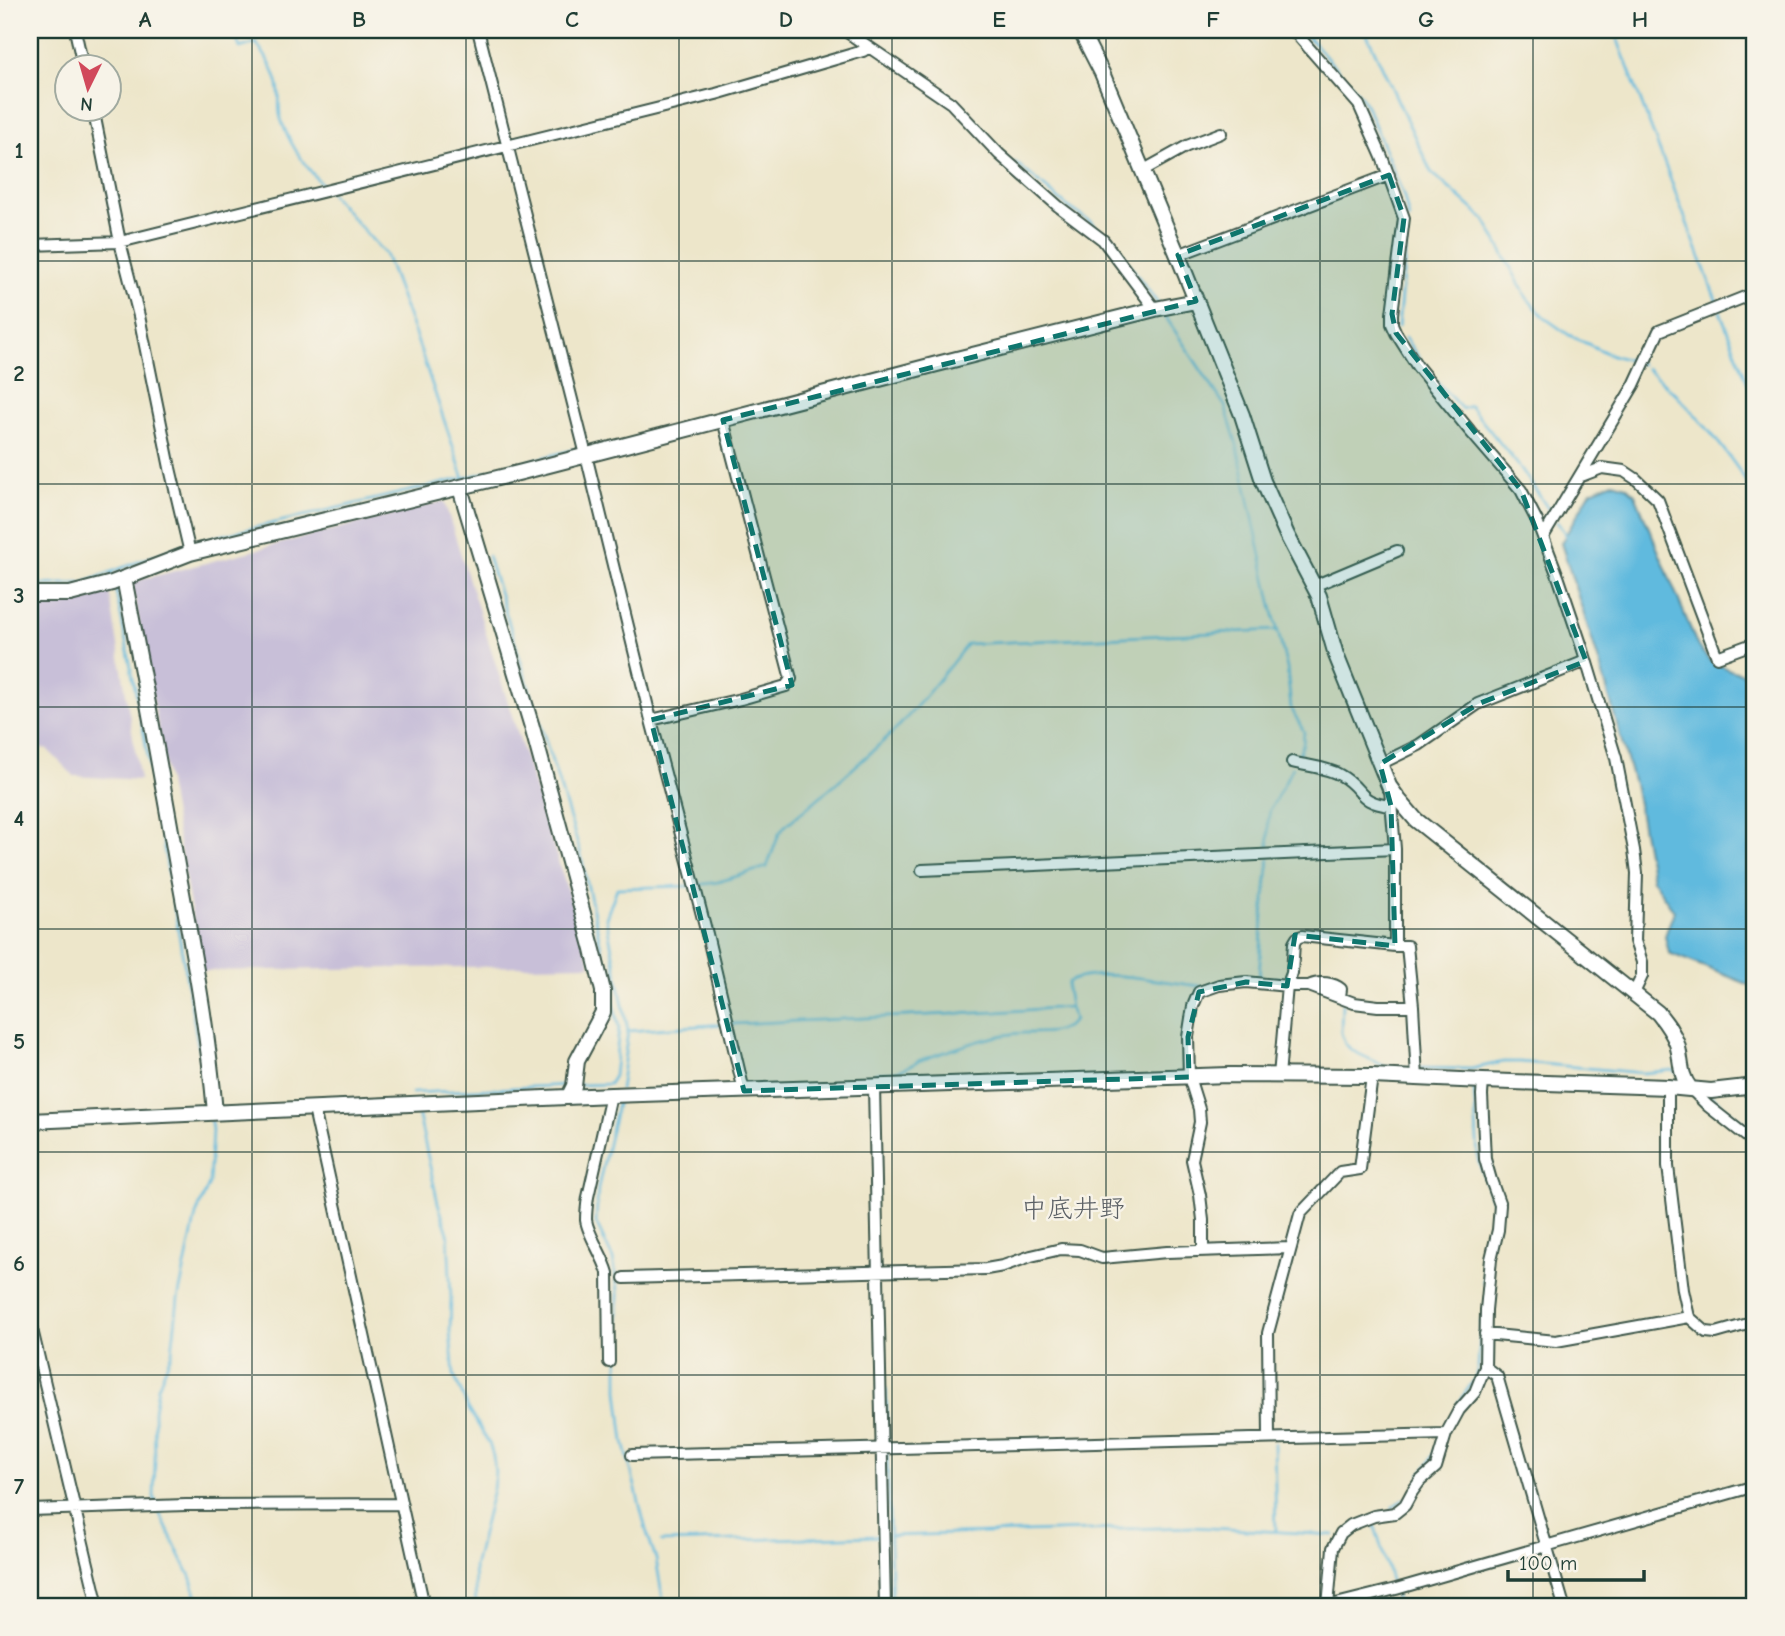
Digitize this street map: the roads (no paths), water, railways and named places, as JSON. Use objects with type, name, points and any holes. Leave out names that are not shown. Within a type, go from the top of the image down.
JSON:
[{"type":"street","points":[[75,30],[80,52]]},
{"type":"street","points":[[478,30],[707,934],[744,1091]]},
{"type":"street","points":[[844,30],[951,103],[999,154],[1058,206],[1103,240],[1155,309]]},
{"type":"street","points":[[1080,30],[1102,73],[1178,255],[1242,415],[1263,481],[1319,596],[1336,656],[1390,786],[1416,820],[1658,1013],[1677,1044],[1683,1080],[1708,1106],[1755,1143]]},
{"type":"street","points":[[1293,30],[1359,105],[1404,218],[1392,314],[1396,333],[1418,366],[1521,490],[1543,537],[1616,758],[1637,873],[1635,942],[1642,962],[1642,976],[1634,993]]},
{"type":"street","points":[[30,245],[120,242],[716,94],[813,67],[869,47]]},
{"type":"street","points":[[96,122],[190,553]]},
{"type":"street","points":[[1142,171],[1187,146],[1221,133]]},
{"type":"street","points":[[1178,255],[1389,175]]},
{"type":"street","points":[[1543,537],[1634,385],[1658,331],[1755,293]]},
{"type":"street","points":[[30,594],[70,594],[124,578],[190,553],[460,488],[1155,309],[1196,301]]},
{"type":"street","points":[[651,720],[786,687],[791,679],[723,420]]},
{"type":"street","points":[[1580,476],[1602,468],[1624,471],[1636,479],[1658,500],[1717,657],[1755,643]]},
{"type":"street","points":[[460,488],[532,727],[603,991],[603,1012],[577,1061],[574,1086],[569,1097]]},
{"type":"street","points":[[1314,586],[1397,551]]},
{"type":"street","points":[[124,578],[195,961],[212,1068],[215,1112]]},
{"type":"street","points":[[1380,764],[1419,745],[1478,704],[1586,661]]},
{"type":"street","points":[[1292,762],[1343,776],[1371,802],[1391,806]]},
{"type":"street","points":[[1390,786],[1395,849],[1395,946]]},
{"type":"street","points":[[922,870],[1395,849]]},
{"type":"street","points":[[1279,1076],[1287,986],[1292,973],[1294,943],[1302,936],[1407,946],[1417,1079]]},
{"type":"street","points":[[1203,1250],[1200,1195],[1192,1160],[1200,1122],[1199,1109],[1189,1077],[1188,1037],[1193,1006],[1199,992],[1219,985],[1246,982],[1309,986],[1354,1003],[1413,1006]]},
{"type":"street","points":[[30,1121],[619,1094],[1189,1077],[1373,1076],[1711,1091],[1755,1086]]},
{"type":"street","points":[[1269,1438],[1268,1333],[1290,1248],[1300,1214],[1340,1172],[1360,1170],[1373,1076]]},
{"type":"street","points":[[1483,1081],[1485,1159],[1500,1205],[1498,1230],[1491,1258],[1485,1367],[1475,1392],[1459,1410],[1446,1434],[1436,1467],[1420,1482],[1405,1505],[1399,1511],[1360,1520],[1341,1533],[1333,1548],[1328,1606],[1755,1486]]},
{"type":"street","points":[[874,1087],[885,1606]]},
{"type":"street","points":[[1668,1087],[1668,1166],[1683,1290],[1689,1317],[1706,1332],[1716,1333],[1755,1322]]},
{"type":"street","points":[[610,1362],[608,1273],[587,1223],[586,1214],[609,1109],[619,1094]]},
{"type":"street","points":[[314,1108],[424,1606]]},
{"type":"street","points":[[624,1279],[986,1269],[1061,1249],[1080,1250],[1102,1258],[1203,1250],[1290,1248]]},
{"type":"street","points":[[1485,1334],[1556,1341],[1689,1317]]},
{"type":"street","points":[[30,1321],[98,1606]]},
{"type":"street","points":[[1485,1367],[1497,1376],[1564,1606]]},
{"type":"street","points":[[632,1455],[1446,1434]]},
{"type":"street","points":[[30,1510],[186,1505],[401,1504]]},
{"type":"water","points":[[1613,482],[1626,486],[1635,494],[1698,647],[1710,661],[1755,677],[1755,987],[1669,953],[1665,936],[1674,911],[1652,879],[1635,788],[1601,668],[1561,543],[1591,491]]},
{"type":"waterway","points":[[233,30],[240,48],[256,43],[268,60],[278,85],[284,129],[299,155],[324,187]]},
{"type":"waterway","points":[[854,30],[877,46]]},
{"type":"waterway","points":[[1302,30],[1361,96],[1404,197],[1409,219]]},
{"type":"waterway","points":[[1365,30],[1431,172],[1485,220],[1527,298],[1545,318],[1569,335],[1609,354],[1641,364]]},
{"type":"waterway","points":[[1614,30],[1718,305]]},
{"type":"waterway","points":[[962,107],[981,127]]},
{"type":"waterway","points":[[1015,162],[1102,233]]},
{"type":"waterway","points":[[329,192],[385,254],[464,479]]},
{"type":"waterway","points":[[1111,243],[1158,304]]},
{"type":"waterway","points":[[1398,327],[1406,243]]},
{"type":"waterway","points":[[1720,311],[1755,402]]},
{"type":"waterway","points":[[1163,313],[1225,406],[1237,445],[1287,668],[1291,708],[1304,732],[1303,744],[1297,758]]},
{"type":"waterway","points":[[1405,338],[1429,373]]},
{"type":"waterway","points":[[1646,368],[1672,391],[1707,429],[1738,469],[1755,497]]},
{"type":"waterway","points":[[1436,381],[1462,409],[1470,406],[1522,470],[1553,516]]},
{"type":"waterway","points":[[190,543],[580,448]]},
{"type":"waterway","points":[[172,450],[183,502]]},
{"type":"waterway","points":[[1557,522],[1567,536]]},
{"type":"waterway","points":[[111,572],[183,545]]},
{"type":"waterway","points":[[488,556],[580,851],[619,1028],[614,1076],[609,1084],[579,1085]]},
{"type":"waterway","points":[[30,585],[84,583],[111,572],[112,576]]},
{"type":"waterway","points":[[115,586],[144,734],[207,1096]]},
{"type":"waterway","points":[[697,885],[718,882],[767,867],[779,834],[785,826],[898,727],[967,644],[1278,630]]},
{"type":"waterway","points":[[1269,852],[1270,810],[1293,767]]},
{"type":"waterway","points":[[1259,978],[1269,859]]},
{"type":"waterway","points":[[620,1090],[628,1031],[606,918],[617,888],[690,886]]},
{"type":"waterway","points":[[732,1024],[1070,1007],[1068,982],[1097,975],[1200,986]]},
{"type":"waterway","points":[[1268,979],[1286,978]]},
{"type":"waterway","points":[[1293,978],[1314,979]]},
{"type":"waterway","points":[[1342,1004],[1341,1033],[1345,1044],[1353,1051],[1386,1067],[1414,1068]]},
{"type":"waterway","points":[[877,1082],[876,1073],[898,1071],[918,1061],[970,1044],[1010,1034],[1051,1032],[1064,1028],[1074,1020],[1070,1007]]},
{"type":"waterway","points":[[628,1031],[725,1024]]},
{"type":"waterway","points":[[1420,1068],[1471,1069],[1503,1062],[1520,1062],[1643,1073],[1673,1070],[1677,1073]]},
{"type":"waterway","points":[[412,1093],[569,1085]]},
{"type":"waterway","points":[[1474,1086],[1478,1159],[1494,1206],[1483,1283]]},
{"type":"waterway","points":[[1711,1096],[1755,1132]]},
{"type":"waterway","points":[[618,1100],[598,1188],[596,1223],[613,1259],[618,1290],[618,1390],[624,1442],[656,1559],[664,1606]]},
{"type":"waterway","points":[[417,1108],[438,1203],[448,1233],[450,1332],[454,1375],[468,1408],[489,1443],[495,1472],[474,1567],[476,1606]]},
{"type":"waterway","points":[[156,1504],[154,1411],[158,1387],[172,1352],[178,1299],[196,1215],[209,1184],[212,1130],[210,1116]]},
{"type":"waterway","points":[[1458,1403],[1475,1379],[1481,1321]]},
{"type":"waterway","points":[[886,1389],[887,1445]]},
{"type":"waterway","points":[[1274,1443],[1276,1531]]},
{"type":"waterway","points":[[1421,1474],[1437,1447]]},
{"type":"waterway","points":[[887,1452],[892,1606]]},
{"type":"waterway","points":[[1392,1508],[1403,1499]]},
{"type":"waterway","points":[[158,1510],[190,1576],[200,1606]]},
{"type":"waterway","points":[[1373,1520],[1393,1587]]},
{"type":"waterway","points":[[890,1536],[1192,1527],[1334,1535]]},
{"type":"waterway","points":[[661,1542],[879,1536]]},
{"type":"waterway","points":[[1325,1580],[1328,1552]]},
{"type":"waterway","points":[[1395,1594],[1398,1606]]},
{"type":"district","name":"中底井野","points":[[1073,1208]]}]
